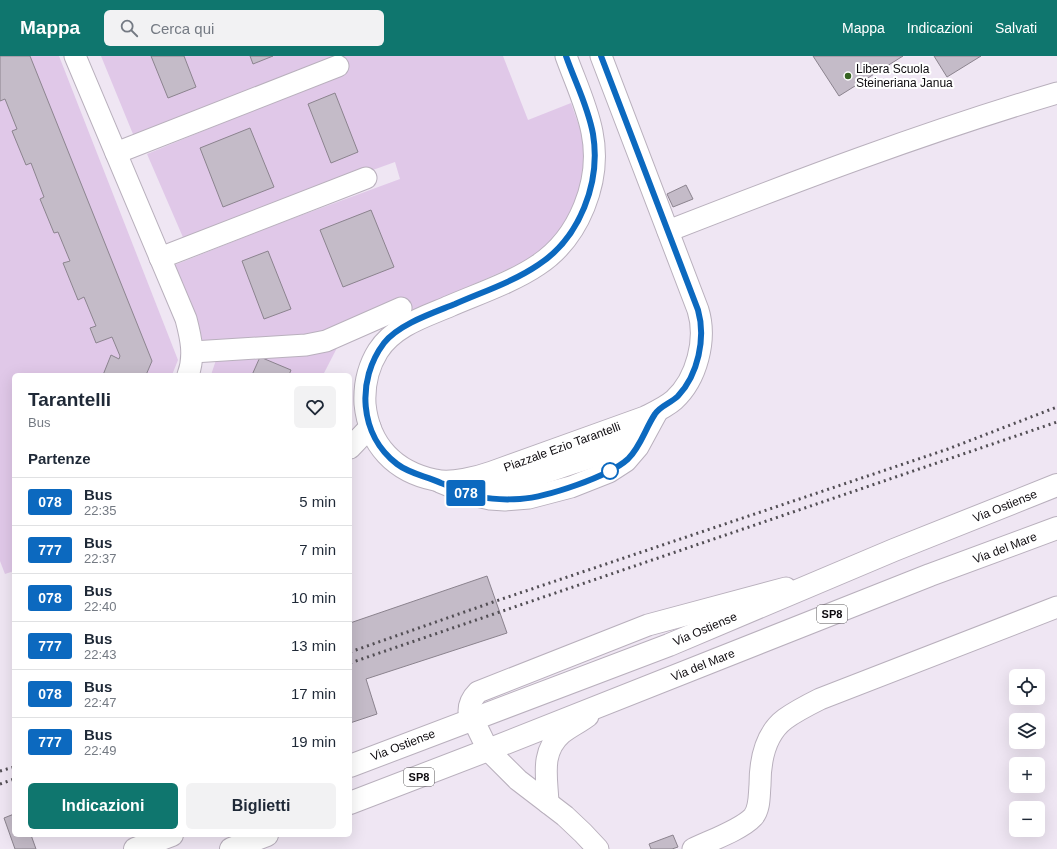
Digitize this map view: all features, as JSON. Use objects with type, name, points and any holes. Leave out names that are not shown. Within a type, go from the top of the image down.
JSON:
[{"type":"main road","name":"Via Ostiense","points":[[352,765],[668,645],[1057,485]]},
{"type":"main road","name":"Via del Mare","points":[[352,802],[930,575],[961,565],[1057,528]]},
{"type":"main road","points":[[135,849],[167,837]]},
{"type":"main road","points":[[231,849],[262,837]]},
{"type":"street","points":[[75,56],[186,319],[190,332],[193,352],[188,373]]},
{"type":"street","name":"Piazzale Ezio Tarantelli","points":[[566,56],[587,110],[593,134],[593,175],[578,221],[561,246],[538,265],[507,281],[402,328],[388,339],[374,358],[366,381],[365,404],[370,427],[381,449],[396,464],[411,472],[437,481],[473,478],[656,412],[674,400],[688,382],[698,355],[701,341],[701,323],[698,310],[602,56]]},
{"type":"street","points":[[116,153],[338,66]]},
{"type":"street","points":[[668,232],[859,158],[979,117],[1057,93]]},
{"type":"street","points":[[160,258],[366,178]]},
{"type":"street","points":[[193,352],[306,345],[326,341],[401,308]]},
{"type":"street","points":[[437,481],[472,495],[490,499],[529,498],[572,486],[609,472],[626,461],[638,447],[656,412]]},
{"type":"street","points":[[352,446],[370,427]]},
{"type":"street","points":[[693,849],[739,827],[753,817],[759,801],[760,774],[765,748],[776,728],[784,720],[820,699],[1057,607]]},
{"type":"street","points":[[548,803],[546,765],[550,749],[563,732],[608,702]]},
{"type":"street","points":[[473,719],[488,750],[518,780],[570,820],[598,849]]},
{"type":"shaded area","points":[[30,56],[59,56],[178,360],[173,373],[147,373],[152,361]]},
{"type":"shaded area","points":[[101,56],[503,56],[528,120],[571,103],[586,146],[585,172],[579,200],[558,239],[530,259],[413,313],[405,297],[325,334],[201,344],[172,266],[275,225],[400,179],[395,162],[309,193],[185,242],[147,154],[344,73],[135,139]]},
{"type":"shaded area","points":[[5,99],[17,129],[26,165],[31,163],[44,197],[40,199],[54,233],[58,232],[70,260],[63,263],[78,300],[84,297],[96,326],[90,329],[96,343],[112,337],[120,356],[119,359],[111,356],[104,373],[12,373],[12,572],[5,574],[0,561],[0,101]]},
{"type":"shaded area","points":[[339,344],[324,373],[212,373],[217,357]]},
{"type":"building","points":[[0,56],[30,56],[152,361],[147,373],[104,373],[111,355],[119,359],[120,356],[112,337],[96,343],[90,328],[96,326],[84,297],[78,300],[63,263],[70,261],[58,232],[54,233],[40,199],[44,197],[31,163],[26,165],[12,131],[17,129],[5,99],[0,101]]},
{"type":"building","points":[[151,56],[184,56],[196,87],[168,98]]},
{"type":"building","points":[[250,56],[273,56],[253,64]]},
{"type":"building","name":"Libera Scuola Steineriana Janua","points":[[813,56],[903,56],[839,96]]},
{"type":"building","name":"Libera Scuola Steineriana Janua","points":[[934,56],[981,56],[947,77]]},
{"type":"building","points":[[335,93],[358,152],[331,163],[308,104]]},
{"type":"building","points":[[250,128],[274,187],[223,207],[200,148]]},
{"type":"building","points":[[686,185],[693,199],[673,207],[667,194]]},
{"type":"building","points":[[371,210],[394,267],[343,287],[320,230]]},
{"type":"building","points":[[268,251],[291,309],[264,319],[242,261]]},
{"type":"building","points":[[260,357],[291,370],[290,373],[253,373]]},
{"type":"building","points":[[487,576],[507,633],[366,679],[377,714],[352,722],[352,622]]},
{"type":"building","points":[[12,815],[12,837],[32,837],[36,849],[15,849],[4,818]]},
{"type":"building","points":[[673,835],[678,847],[672,849],[651,849],[649,844]]},
{"type":"railway","points":[[352,651],[496,601],[948,449],[1057,407]]},
{"type":"railway","points":[[352,662],[1057,422]]},
{"type":"railway","points":[[0,771],[12,768]]},
{"type":"railway","points":[[0,784],[12,780]]},
{"type":"bus line","name":"078","points":[[566,56],[587,110],[593,134],[593,175],[587,198],[578,221],[561,246],[552,255],[538,265],[500,284],[431,314],[402,328],[394,334],[383,344],[374,358],[366,381],[365,399],[370,427],[381,449],[396,464],[419,476],[437,481],[480,498],[505,500],[529,498],[572,486],[609,472],[619,466],[626,461],[638,447],[656,412],[674,400],[684,389],[692,374],[700,350],[700,314],[601,56]]},
{"type":"place","name":"Libera Scuola Steineriana Janua","points":[[848,76]]}]
